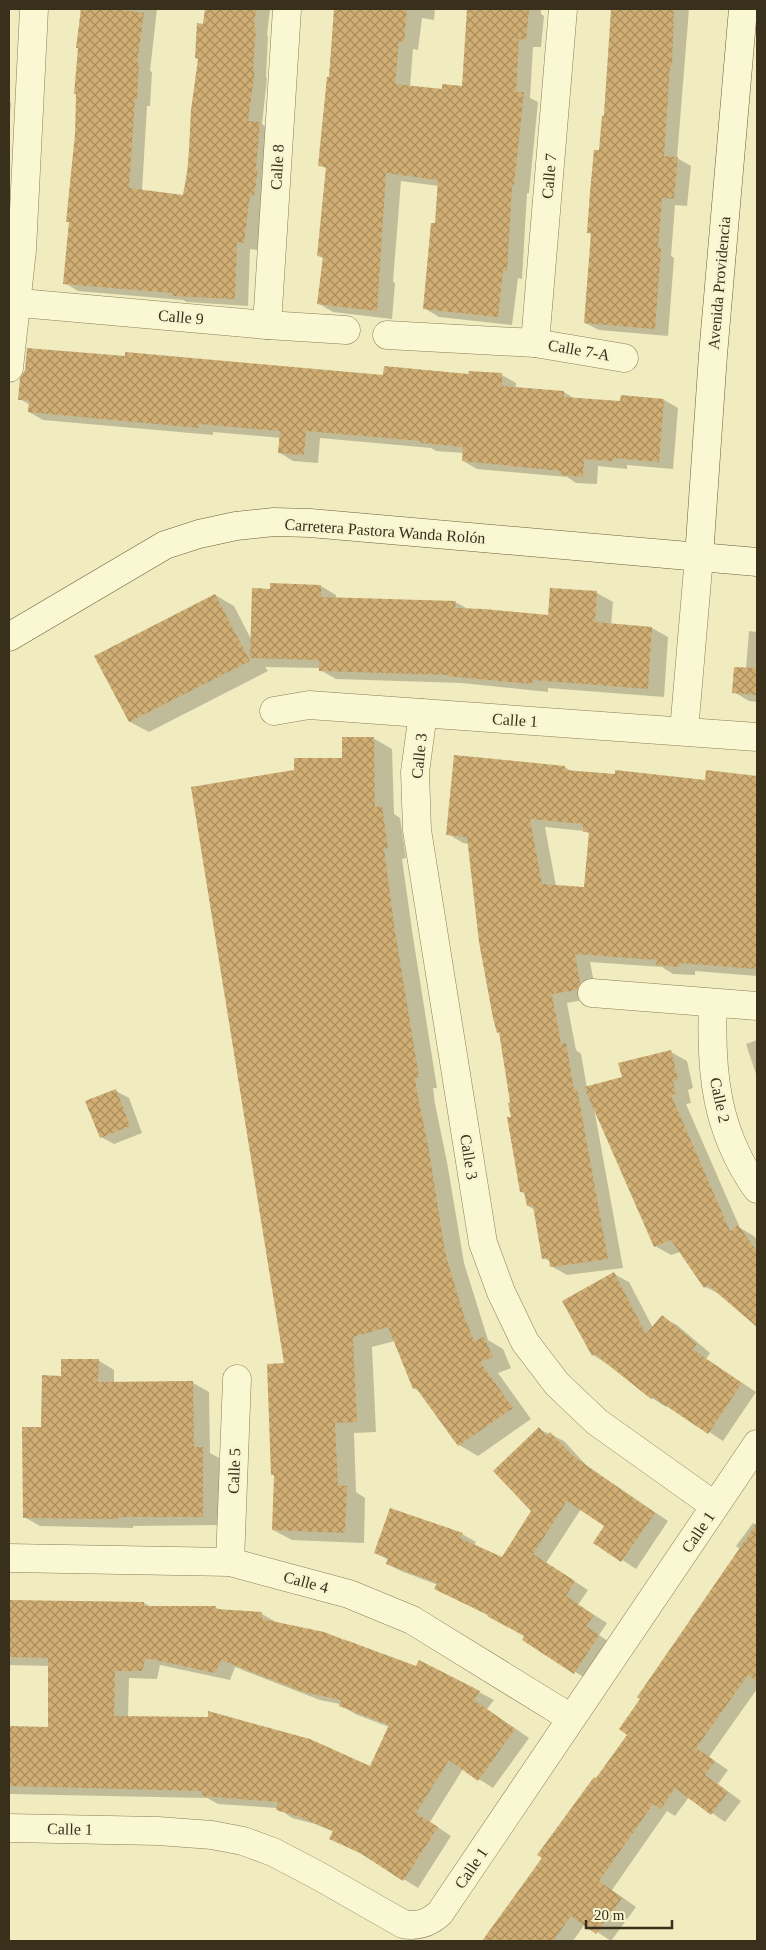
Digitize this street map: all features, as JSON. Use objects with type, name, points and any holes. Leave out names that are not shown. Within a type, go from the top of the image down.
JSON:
[{"type":"street","points":[[9,368],[12,302],[22,250],[34,9]]},
{"type":"street","name":"Calle 8","points":[[267,325],[287,9]]},
{"type":"street","name":"Calle 7","points":[[535,343],[563,9]]},
{"type":"street","name":"Avenida Providencia","points":[[684,731],[699,557],[713,355],[743,9]]},
{"type":"street","name":"Calle 9","points":[[12,302],[267,325],[346,330]]},
{"type":"street","points":[[387,335],[535,343]]},
{"type":"street","name":"Calle 7-A","points":[[535,343],[624,358]]},
{"type":"street","name":"Carretera Pastora Wanda Rolón","points":[[9,637],[165,545],[199,534],[236,526],[274,522],[310,523],[757,562]]},
{"type":"street","name":"Calle 1","points":[[274,711],[309,705],[757,737]]},
{"type":"street","name":"Calle 3","points":[[423,713],[415,772],[417,830],[483,1242],[501,1292],[525,1342],[558,1384],[597,1422],[715,1506]]},
{"type":"street","points":[[592,993],[757,1006]]},
{"type":"street","name":"Calle 2","points":[[713,1003],[711,1044],[715,1088],[726,1128],[743,1168],[757,1189]]},
{"type":"street","name":"Calle 5","points":[[230,1562],[237,1379]]},
{"type":"street","name":"Calle 1","points":[[9,1828],[158,1831],[212,1835],[243,1841],[273,1852],[308,1870],[403,1924],[413,1926],[433,1920],[440,1913],[757,1444]]},
{"type":"street","name":"Calle 4","points":[[9,1558],[230,1562],[349,1594],[412,1620],[571,1718]]},
{"type":"building","points":[[81,9],[113,9],[144,13],[137,63],[139,63],[137,99],[135,99],[129,188],[183,195],[188,168],[191,110],[198,59],[195,58],[197,23],[203,24],[205,9],[256,9],[253,69],[255,69],[248,121],[260,122],[256,169],[258,169],[254,196],[250,195],[244,243],[237,242],[235,299],[173,296],[173,293],[63,284],[69,222],[66,222],[75,134],[76,94],[74,94],[78,48],[76,48]]},
{"type":"building","points":[[334,9],[407,9],[404,42],[399,41],[395,84],[442,89],[442,84],[462,86],[467,9],[529,9],[526,40],[519,39],[516,92],[524,92],[514,186],[512,186],[507,271],[503,271],[498,317],[423,309],[431,223],[435,223],[438,180],[386,173],[377,311],[317,304],[323,257],[317,256],[326,167],[318,166],[327,77],[329,77]]},
{"type":"building","points":[[611,9],[674,9],[672,66],[670,66],[664,156],[678,157],[674,199],[662,198],[658,248],[661,249],[655,329],[584,323],[591,233],[587,233],[590,192],[594,150],[599,150],[602,116],[604,116]]},
{"type":"building","points":[[27,348],[125,356],[125,352],[383,375],[384,366],[468,374],[469,371],[502,373],[502,386],[564,391],[564,397],[620,401],[621,395],[664,399],[659,462],[613,458],[613,461],[584,459],[583,477],[561,475],[561,471],[462,461],[463,447],[421,443],[421,441],[306,431],[304,455],[278,453],[280,431],[199,424],[199,428],[28,412],[29,400],[18,400],[20,378],[25,370]]},
{"type":"building","points":[[270,583],[321,585],[321,597],[456,601],[455,608],[548,615],[550,588],[597,591],[595,622],[652,627],[648,689],[533,680],[532,684],[447,675],[319,671],[319,660],[250,658],[252,588],[270,589]]},
{"type":"building","points":[[215,594],[250,661],[129,722],[94,656]]},
{"type":"building","points":[[734,667],[757,668],[757,695],[732,693]]},
{"type":"building","points":[[342,737],[374,737],[375,807],[382,806],[388,848],[384,848],[394,925],[419,1077],[415,1078],[445,1252],[463,1313],[474,1341],[484,1337],[493,1357],[480,1362],[513,1408],[458,1446],[416,1388],[413,1389],[388,1327],[353,1337],[357,1422],[335,1423],[338,1485],[347,1486],[345,1533],[272,1530],[274,1475],[271,1475],[267,1364],[284,1363],[191,787],[294,770],[294,758],[342,758]]},
{"type":"building","points":[[454,755],[565,766],[565,770],[615,774],[615,770],[705,780],[706,770],[757,776],[757,969],[680,963],[680,967],[656,965],[657,960],[575,954],[580,983],[577,990],[552,994],[561,1044],[566,1043],[574,1090],[577,1089],[608,1259],[550,1267],[549,1258],[542,1259],[533,1206],[527,1206],[524,1192],[520,1192],[507,1117],[511,1117],[508,1103],[510,1102],[499,1032],[497,1033],[493,1018],[479,942],[467,837],[446,835]],"holes":[[[530,819],[583,824],[583,832],[589,832],[584,887],[542,884]]]},
{"type":"building","points":[[671,1050],[678,1080],[673,1081],[676,1094],[671,1095],[730,1231],[738,1225],[757,1251],[757,1327],[708,1285],[704,1288],[671,1240],[654,1247],[584,1087],[622,1077],[618,1063]]},
{"type":"building","points":[[116,1089],[130,1126],[100,1138],[85,1101]]},
{"type":"building","points":[[614,1272],[646,1334],[662,1315],[697,1344],[692,1349],[742,1383],[708,1434],[653,1397],[651,1399],[595,1354],[592,1356],[562,1301]]},
{"type":"building","points":[[61,1359],[99,1359],[98,1382],[193,1381],[194,1447],[203,1447],[203,1517],[118,1517],[118,1519],[23,1518],[22,1427],[41,1427],[42,1375],[61,1376]]},
{"type":"building","points":[[539,1427],[546,1436],[550,1432],[573,1456],[655,1513],[621,1562],[593,1543],[604,1526],[567,1501],[533,1554],[575,1581],[566,1596],[594,1615],[586,1626],[599,1635],[574,1674],[522,1640],[524,1636],[488,1615],[434,1589],[437,1583],[386,1564],[388,1558],[374,1553],[390,1508],[463,1533],[460,1538],[502,1557],[531,1511],[493,1471]]},
{"type":"building","points":[[757,1523],[757,1682],[748,1675],[696,1748],[715,1761],[705,1775],[728,1792],[711,1815],[675,1788],[661,1809],[653,1804],[599,1881],[622,1898],[596,1934],[571,1916],[553,1941],[482,1941],[542,1858],[537,1855],[627,1735],[619,1729],[640,1699],[637,1697]]},
{"type":"building","points":[[9,1600],[144,1602],[144,1606],[216,1606],[216,1609],[262,1612],[262,1619],[324,1632],[342,1639],[342,1643],[343,1639],[416,1666],[419,1660],[480,1691],[474,1700],[515,1729],[478,1781],[449,1760],[416,1813],[438,1827],[403,1881],[360,1853],[329,1839],[333,1831],[300,1817],[276,1810],[278,1802],[202,1796],[202,1791],[9,1786],[9,1726],[48,1727],[48,1658],[9,1657]],"holes":[[[146,1658],[215,1673],[221,1660],[304,1692],[341,1700],[339,1706],[389,1725],[370,1766],[310,1739],[208,1711],[208,1717],[114,1716],[115,1671],[142,1671]]]}]
